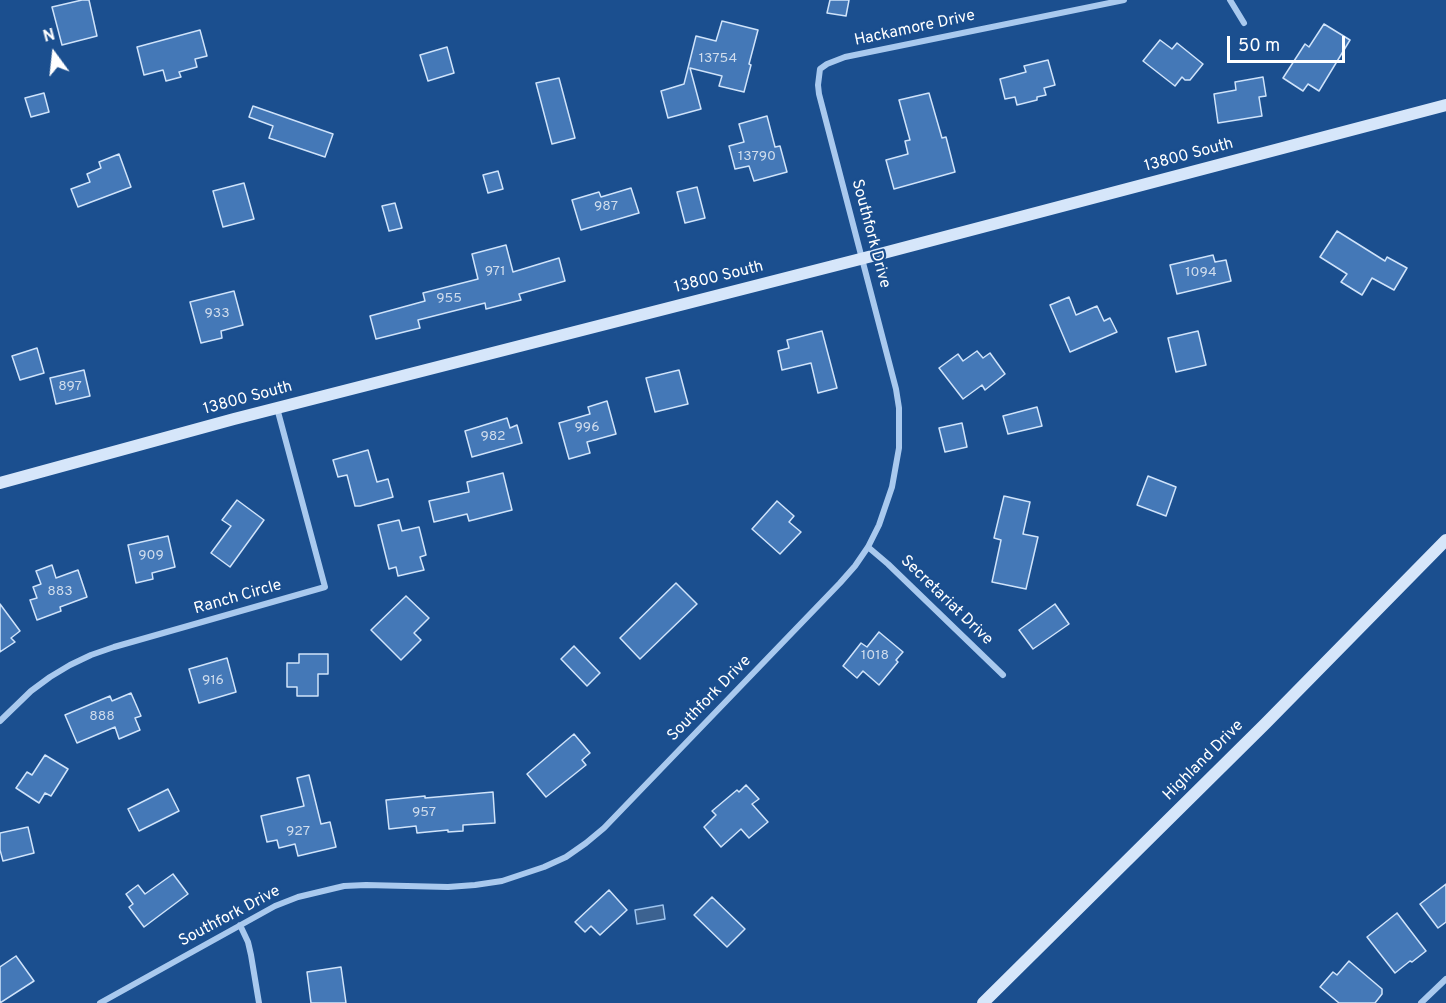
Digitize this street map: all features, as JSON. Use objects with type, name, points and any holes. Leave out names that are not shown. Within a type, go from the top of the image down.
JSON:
[{"type":"main road","name":"13800 South","points":[[0,483],[277,408],[863,259],[1446,105]]},
{"type":"main road","name":"Highland Drive","points":[[983,1003],[1265,724],[1446,540]]},
{"type":"street","name":"Hackamore Drive","points":[[820,69],[845,57],[1124,0]]},
{"type":"street","points":[[1230,0],[1244,23]]},
{"type":"street","name":"Southfork Drive","points":[[100,1003],[275,906],[298,897],[344,886],[448,887],[502,881],[566,857],[586,843],[623,810],[840,582],[868,547],[883,515],[896,468],[899,428],[896,389],[819,94],[820,69]]},
{"type":"street","name":"Ranch Circle","points":[[0,721],[50,676],[91,655],[325,587],[277,408]]},
{"type":"street","name":"Secretariat Drive","points":[[868,547],[1003,675]]},
{"type":"street","points":[[240,925],[252,955],[259,1003]]},
{"type":"street","points":[[1421,1003],[1446,979]]},
{"type":"water","points":[[663,905],[665,919],[637,924],[635,910]]},
{"type":"building","points":[[89,0],[97,36],[62,45],[52,7]]},
{"type":"building","points":[[830,0],[849,0],[846,16],[827,13]]},
{"type":"building","points":[[722,21],[758,30],[744,92],[719,86],[722,76],[690,68],[701,109],[668,118],[661,91],[684,84],[696,36],[716,41]]},
{"type":"building","points":[[1324,24],[1350,40],[1319,91],[1308,84],[1303,91],[1283,78],[1305,44],[1309,47]]},
{"type":"building","points":[[200,30],[207,56],[195,59],[197,67],[179,72],[181,77],[166,81],[163,70],[144,75],[137,47]]},
{"type":"building","points":[[1160,40],[1172,49],[1177,43],[1203,64],[1190,80],[1182,77],[1175,86],[1143,61]]},
{"type":"building","points":[[447,47],[454,73],[428,81],[420,55]]},
{"type":"building","points":[[1048,60],[1055,85],[1044,88],[1046,95],[1017,105],[1015,97],[1005,99],[1000,79],[1026,72],[1024,66]]},
{"type":"building","points":[[1263,77],[1266,96],[1259,97],[1262,116],[1218,123],[1214,94],[1236,90],[1235,82]]},
{"type":"building","points":[[559,78],[575,138],[552,144],[536,83]]},
{"type":"building","points":[[44,93],[49,112],[31,117],[25,98]]},
{"type":"building","points":[[929,93],[942,138],[946,137],[955,172],[894,189],[886,160],[908,154],[905,141],[910,140],[899,100]]},
{"type":"building","points":[[253,106],[333,134],[325,157],[269,138],[273,126],[249,117]]},
{"type":"building","points":[[767,116],[775,147],[780,146],[787,172],[754,181],[749,166],[735,169],[729,146],[744,142],[739,124]]},
{"type":"building","points":[[119,154],[131,187],[78,207],[71,189],[90,182],[87,174],[101,168],[99,162]]},
{"type":"building","points":[[498,171],[503,189],[488,193],[483,175]]},
{"type":"building","points":[[244,183],[254,219],[223,227],[213,191]]},
{"type":"building","points":[[697,187],[705,218],[685,223],[677,192]]},
{"type":"building","points":[[631,188],[639,213],[581,230],[572,200],[599,192],[601,197]]},
{"type":"building","points":[[395,203],[402,228],[389,231],[382,206]]},
{"type":"building","points":[[1337,231],[1385,261],[1387,257],[1407,268],[1394,290],[1372,278],[1362,295],[1341,282],[1347,274],[1320,257]]},
{"type":"building","points":[[506,245],[513,272],[559,258],[565,281],[519,294],[521,300],[486,309],[485,303],[418,320],[420,328],[376,339],[370,316],[425,301],[423,293],[478,279],[472,254]]},
{"type":"building","points":[[1213,255],[1215,262],[1226,260],[1231,281],[1177,294],[1170,265]]},
{"type":"building","points":[[234,291],[243,325],[221,331],[222,338],[201,343],[190,302]]},
{"type":"building","points":[[1069,297],[1076,315],[1097,306],[1104,321],[1110,318],[1117,332],[1070,352],[1050,305]]},
{"type":"building","points":[[822,331],[837,388],[818,393],[811,363],[782,370],[778,351],[789,348],[787,340]]},
{"type":"building","points":[[1198,331],[1206,365],[1176,372],[1168,338]]},
{"type":"building","points":[[37,348],[44,373],[20,380],[12,356]]},
{"type":"building","points":[[977,351],[983,358],[990,353],[1005,374],[985,390],[982,385],[963,399],[939,368],[958,354],[963,361]]},
{"type":"building","points":[[84,370],[90,396],[56,404],[50,378]]},
{"type":"building","points":[[679,370],[688,404],[655,412],[646,378]]},
{"type":"building","points":[[607,401],[616,434],[587,442],[590,453],[569,459],[559,423],[590,414],[588,407]]},
{"type":"building","points":[[1037,407],[1042,426],[1008,434],[1003,416]]},
{"type":"building","points":[[507,418],[510,428],[517,425],[522,443],[472,457],[465,431]]},
{"type":"building","points":[[962,423],[967,447],[945,452],[939,428]]},
{"type":"building","points":[[368,450],[377,482],[388,479],[393,497],[355,506],[347,475],[338,477],[333,460]]},
{"type":"building","points":[[503,473],[512,510],[469,521],[467,514],[434,522],[429,501],[469,492],[467,482]]},
{"type":"building","points":[[1148,476],[1176,487],[1166,516],[1137,505]]},
{"type":"building","points":[[1004,496],[1030,502],[1023,534],[1038,537],[1026,589],[992,582],[1001,540],[994,538]]},
{"type":"building","points":[[237,500],[264,520],[230,567],[211,553],[231,526],[222,520]]},
{"type":"building","points":[[777,501],[794,516],[789,522],[801,532],[780,554],[752,529]]},
{"type":"building","points":[[399,520],[402,531],[419,527],[426,555],[420,557],[424,570],[398,576],[396,567],[389,569],[378,525]]},
{"type":"building","points":[[168,536],[175,567],[152,573],[153,579],[136,583],[128,545]]},
{"type":"building","points":[[52,565],[56,578],[78,570],[87,597],[60,607],[61,611],[37,620],[30,600],[37,598],[33,587],[41,584],[36,571]]},
{"type":"building","points":[[676,583],[697,604],[640,659],[620,638]]},
{"type":"building","points":[[406,596],[429,618],[414,633],[421,640],[401,660],[371,630]]},
{"type":"building","points":[[0,604],[20,631],[11,638],[15,642],[0,652]]},
{"type":"building","points":[[1055,604],[1069,624],[1033,649],[1019,630]]},
{"type":"building","points":[[879,632],[903,652],[896,660],[898,662],[879,685],[863,671],[857,678],[843,666],[861,643],[867,647]]},
{"type":"building","points":[[574,646],[600,673],[587,686],[561,659]]},
{"type":"building","points":[[299,654],[328,654],[328,674],[318,674],[318,696],[297,696],[297,687],[287,687],[287,663],[299,663]]},
{"type":"building","points":[[227,658],[236,692],[199,703],[189,669]]},
{"type":"building","points":[[131,693],[141,716],[135,718],[140,730],[119,739],[115,727],[77,743],[65,715],[110,696],[112,701]]},
{"type":"building","points":[[574,734],[590,753],[582,760],[586,765],[546,797],[527,774]]},
{"type":"building","points":[[45,755],[68,769],[51,796],[45,793],[39,803],[16,788],[27,772],[32,775]]},
{"type":"building","points":[[309,775],[321,824],[330,822],[336,847],[298,856],[295,844],[279,848],[277,840],[267,842],[261,816],[304,806],[297,778]]},
{"type":"building","points":[[746,785],[759,799],[752,804],[768,822],[749,838],[741,829],[721,847],[704,827],[716,815],[712,811]]},
{"type":"building","points":[[168,789],[179,811],[139,831],[128,809]]},
{"type":"building","points":[[493,792],[495,823],[463,825],[463,831],[448,832],[448,830],[417,833],[416,826],[389,829],[386,800]]},
{"type":"building","points":[[28,827],[34,853],[3,861],[0,850],[0,833]]},
{"type":"building","points":[[173,874],[188,894],[144,927],[129,907],[133,904],[126,894],[138,885],[145,894]]},
{"type":"building","points":[[1446,884],[1446,922],[1438,928],[1420,904]]},
{"type":"building","points":[[609,890],[627,910],[600,935],[591,926],[585,932],[575,922]]},
{"type":"building","points":[[712,897],[745,929],[727,947],[694,915]]},
{"type":"building","points":[[1397,913],[1426,951],[1395,973],[1367,937]]},
{"type":"building","points":[[16,956],[34,981],[0,1003],[0,967]]},
{"type":"building","points":[[1349,961],[1382,989],[1382,994],[1375,1003],[1339,1003],[1320,987],[1333,972],[1337,975]]},
{"type":"building","points":[[341,967],[346,1003],[311,1003],[307,972]]}]
